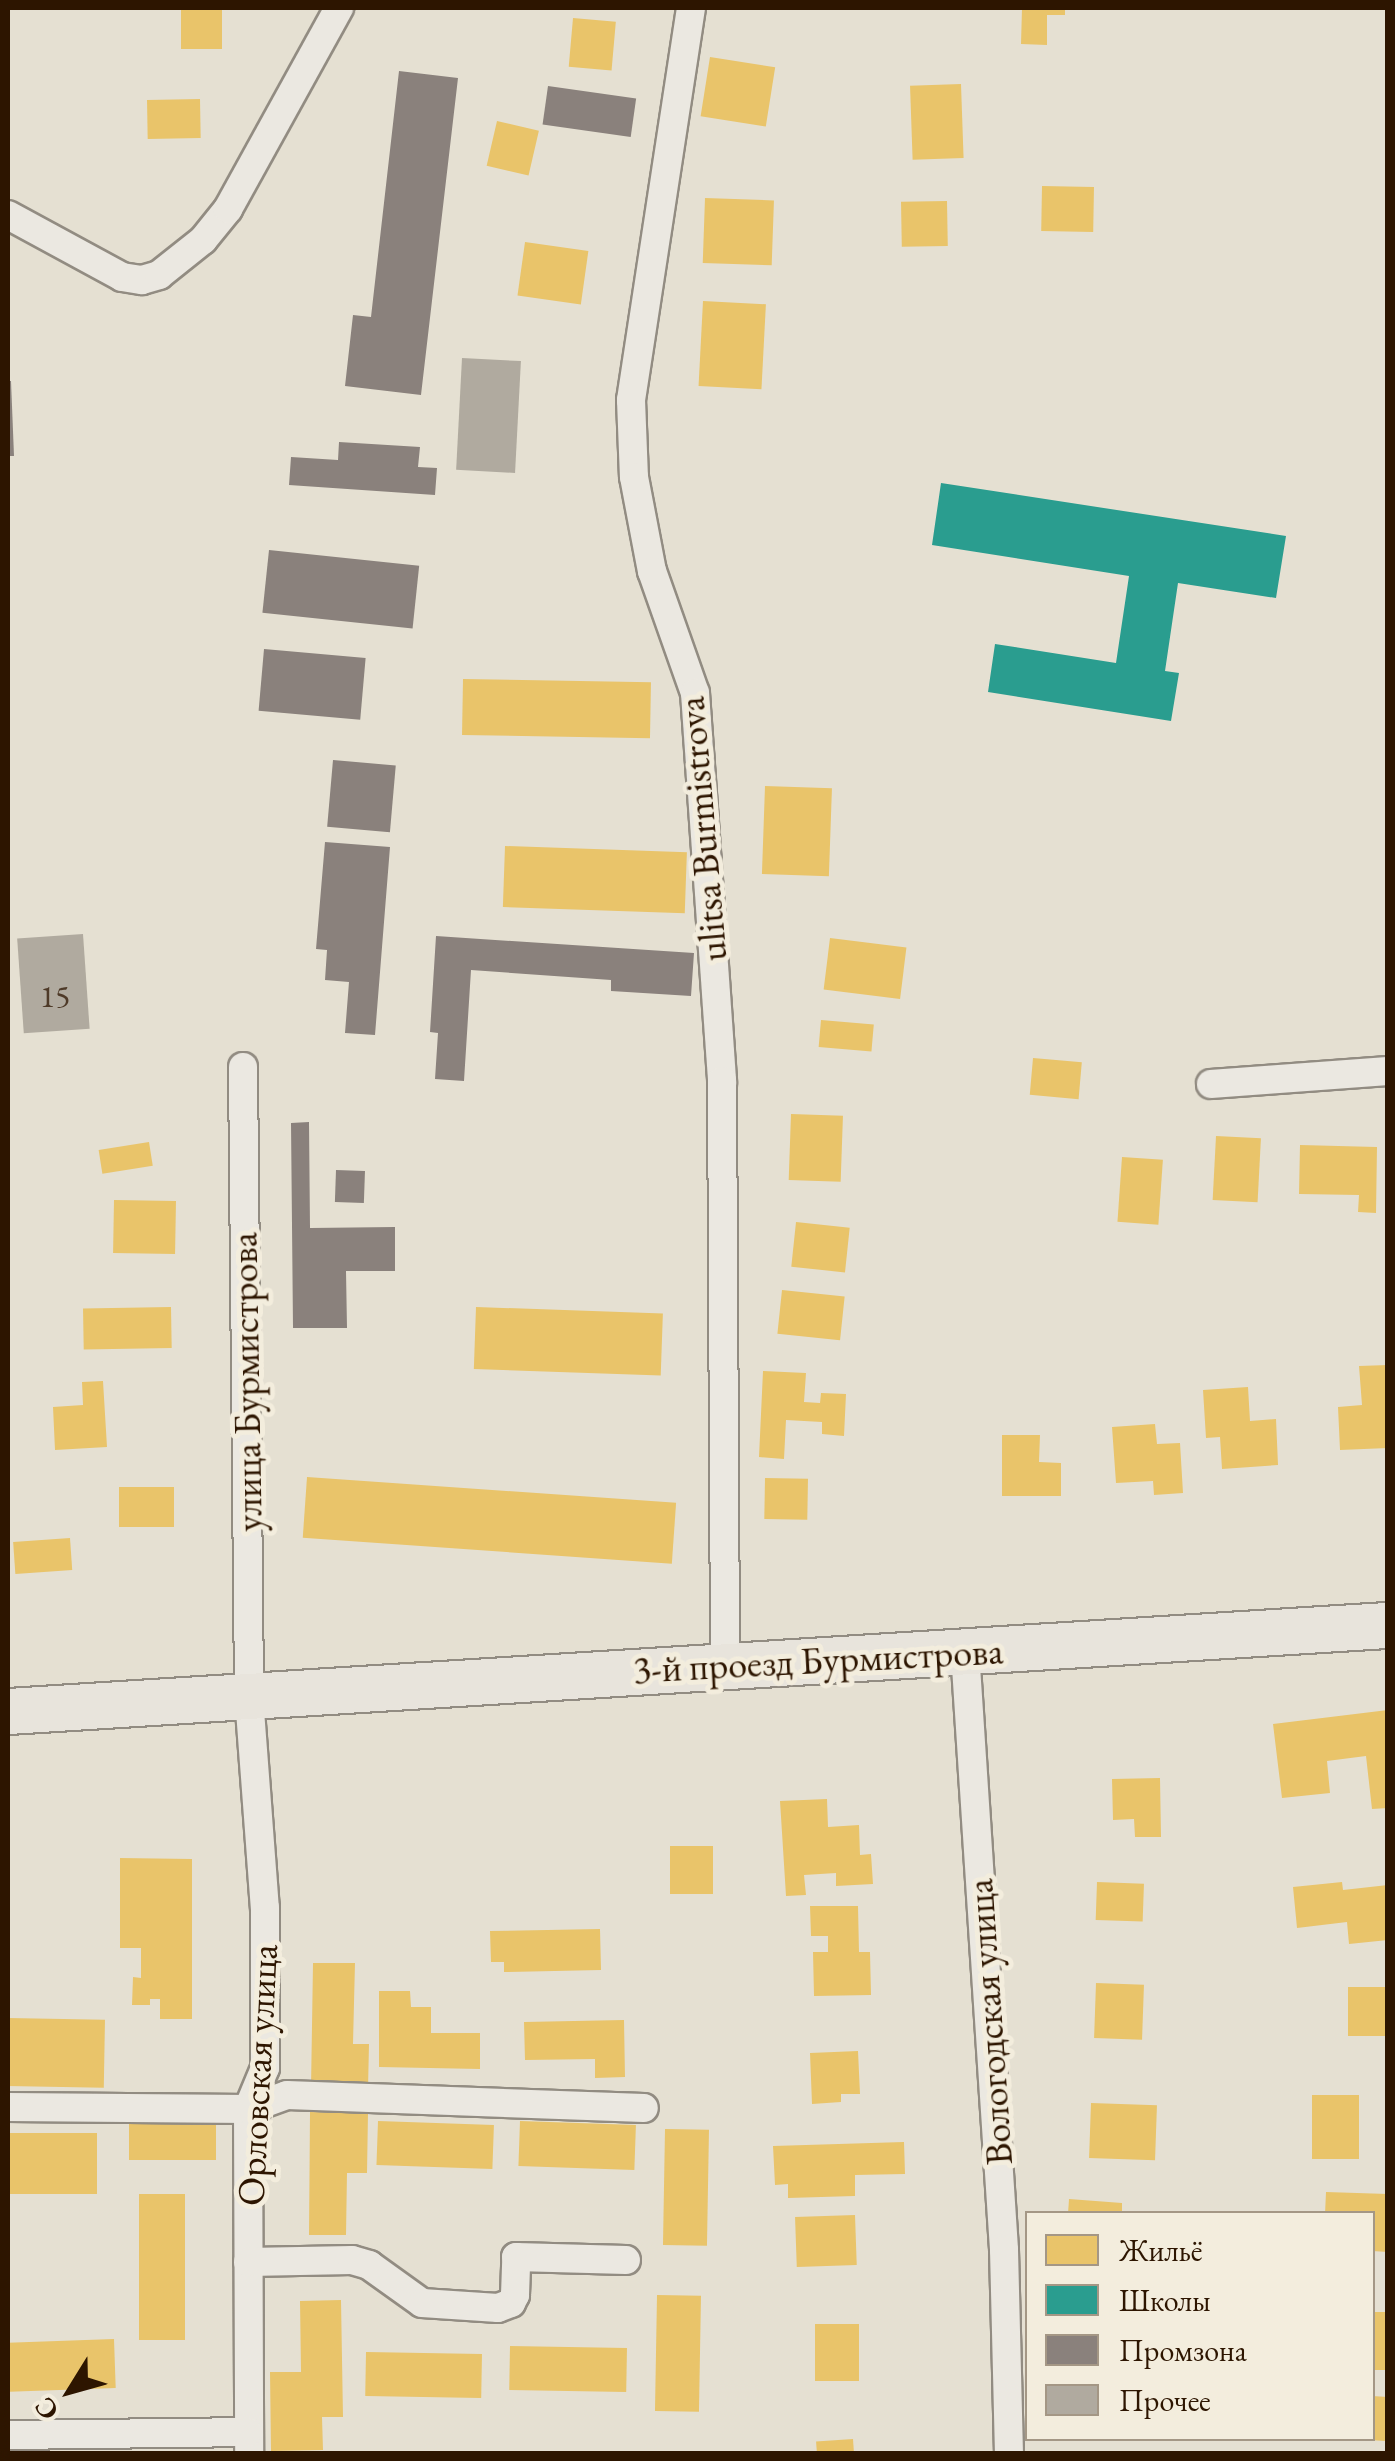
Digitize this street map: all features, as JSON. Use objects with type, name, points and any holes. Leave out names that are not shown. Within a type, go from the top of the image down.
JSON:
[{"type":"main road","name":"3-й проезд Бурмистрова","points":[[8,1711],[725,1663],[1388,1625]]},
{"type":"street","points":[[8,214],[122,277],[142,280],[160,276],[203,240],[228,209],[339,8]]},
{"type":"street","name":"ulitsa Burmistrova","points":[[691,8],[631,400],[634,477],[652,571],[695,693],[722,1082],[725,1663]]},
{"type":"street","name":"улица Бурмистрова","points":[[243,1067],[249,1697]]},
{"type":"street","points":[[1210,1084],[1388,1071]]},
{"type":"street","name":"Вологодская улица","points":[[965,1651],[1004,2250],[1010,2454]]},
{"type":"street","name":"Орловская улица","points":[[248,2443],[248,2109],[265,2068],[265,1908],[249,1697]]},
{"type":"street","points":[[8,2106],[248,2109],[288,2095],[644,2108]]},
{"type":"street","points":[[248,2262],[352,2260],[370,2265],[422,2303],[498,2308],[512,2303],[515,2296],[516,2257],[626,2260]]},
{"type":"street","points":[[8,2435],[248,2443]]},
{"type":"building: Жильё","points":[[181,8],[222,8],[222,49],[181,49]]},
{"type":"building: Жильё","points":[[1022,8],[1065,8],[1065,15],[1047,15],[1047,45],[1021,44]]},
{"type":"building: Жильё","points":[[573,18],[616,22],[612,71],[569,67]]},
{"type":"building: Жильё","points":[[710,57],[775,67],[766,127],[701,116]]},
{"type":"building: Жильё","points":[[961,84],[964,158],[913,160],[910,86]]},
{"type":"building: Жильё","points":[[200,99],[201,138],[148,139],[147,100]]},
{"type":"building: Жильё","points":[[497,121],[539,131],[529,175],[487,166]]},
{"type":"building: Жильё","points":[[1042,186],[1094,187],[1093,232],[1041,231]]},
{"type":"building: Жильё","points":[[705,198],[774,200],[772,265],[703,263]]},
{"type":"building: Жильё","points":[[947,201],[948,246],[902,247],[901,202]]},
{"type":"building: Жильё","points":[[525,242],[588,251],[581,304],[517,295]]},
{"type":"building: Жильё","points":[[703,301],[766,304],[761,389],[699,386]]},
{"type":"building: Жильё","points":[[463,679],[651,682],[650,738],[462,735]]},
{"type":"building: Жильё","points":[[765,786],[832,788],[829,876],[762,874]]},
{"type":"building: Жильё","points":[[505,846],[687,852],[685,913],[503,907]]},
{"type":"building: Жильё","points":[[830,938],[906,947],[900,999],[824,990]]},
{"type":"building: Жильё","points":[[821,1020],[874,1025],[871,1052],[819,1047]]},
{"type":"building: Жильё","points":[[1033,1058],[1082,1062],[1079,1099],[1030,1095]]},
{"type":"building: Жильё","points":[[791,1114],[843,1116],[841,1182],[789,1180]]},
{"type":"building: Жильё","points":[[1216,1136],[1261,1138],[1258,1202],[1213,1200]]},
{"type":"building: Жильё","points":[[149,1142],[153,1166],[102,1174],[99,1150]]},
{"type":"building: Жильё","points":[[1300,1145],[1377,1147],[1376,1213],[1358,1212],[1359,1195],[1299,1194]]},
{"type":"building: Жильё","points":[[1122,1157],[1163,1160],[1158,1225],[1117,1222]]},
{"type":"building: Жильё","points":[[114,1200],[176,1201],[175,1254],[113,1253]]},
{"type":"building: Жильё","points":[[796,1222],[850,1228],[845,1272],[791,1267]]},
{"type":"building: Жильё","points":[[782,1290],[845,1297],[840,1340],[777,1334]]},
{"type":"building: Жильё","points":[[171,1307],[172,1348],[84,1350],[83,1309]]},
{"type":"building: Жильё","points":[[476,1307],[663,1314],[661,1375],[474,1369]]},
{"type":"building: Жильё","points":[[1388,1365],[1388,1448],[1340,1450],[1338,1407],[1362,1405],[1359,1366]]},
{"type":"building: Жильё","points":[[763,1371],[806,1373],[804,1402],[820,1403],[821,1393],[846,1394],[844,1436],[822,1434],[822,1422],[786,1420],[784,1459],[759,1457]]},
{"type":"building: Жильё","points":[[103,1381],[107,1447],[55,1450],[53,1407],[83,1405],[82,1382]]},
{"type":"building: Жильё","points":[[1248,1387],[1250,1421],[1276,1419],[1278,1465],[1222,1469],[1220,1437],[1206,1438],[1203,1390]]},
{"type":"building: Жильё","points":[[1155,1424],[1157,1444],[1180,1443],[1183,1493],[1154,1495],[1153,1481],[1116,1483],[1112,1427]]},
{"type":"building: Жильё","points":[[1002,1435],[1040,1435],[1039,1462],[1061,1463],[1061,1496],[1002,1496]]},
{"type":"building: Жильё","points":[[307,1477],[676,1503],[672,1564],[303,1538]]},
{"type":"building: Жильё","points":[[765,1478],[808,1479],[807,1520],[764,1519]]},
{"type":"building: Жильё","points":[[119,1487],[174,1487],[174,1527],[119,1527]]},
{"type":"building: Жильё","points":[[70,1538],[72,1570],[15,1574],[13,1542]]},
{"type":"building: Жильё","points":[[1388,1710],[1388,1808],[1372,1809],[1366,1756],[1327,1761],[1330,1793],[1282,1798],[1273,1724]]},
{"type":"building: Жильё","points":[[1160,1778],[1161,1837],[1135,1837],[1134,1819],[1113,1820],[1112,1779]]},
{"type":"building: Жильё","points":[[827,1799],[828,1827],[859,1825],[860,1855],[871,1854],[873,1884],[836,1886],[836,1873],[804,1875],[806,1895],[786,1896],[780,1801]]},
{"type":"building: Жильё","points":[[670,1846],[713,1846],[713,1894],[670,1894]]},
{"type":"building: Жильё","points":[[120,1858],[192,1859],[192,2019],[160,2019],[160,1999],[150,1999],[150,2005],[132,2005],[133,1977],[141,1978],[141,1948],[120,1948]]},
{"type":"building: Жильё","points":[[1097,1882],[1144,1884],[1143,1922],[1096,1920]]},
{"type":"building: Жильё","points":[[1342,1882],[1343,1890],[1388,1885],[1388,1940],[1349,1944],[1347,1922],[1297,1928],[1293,1887]]},
{"type":"building: Жильё","points":[[810,1906],[858,1906],[859,1952],[870,1952],[871,1995],[814,1996],[813,1952],[828,1952],[828,1936],[811,1936]]},
{"type":"building: Жильё","points":[[600,1929],[601,1970],[504,1972],[504,1962],[491,1962],[490,1931]]},
{"type":"building: Жильё","points":[[313,1963],[355,1963],[353,2044],[369,2044],[368,2089],[311,2088]]},
{"type":"building: Жильё","points":[[1096,1983],[1144,1985],[1142,2040],[1094,2038]]},
{"type":"building: Жильё","points":[[1348,1987],[1388,1987],[1388,2036],[1348,2036]]},
{"type":"building: Жильё","points":[[379,1991],[410,1991],[411,2007],[431,2007],[431,2033],[480,2033],[480,2069],[379,2067]]},
{"type":"building: Жильё","points":[[8,2018],[105,2020],[104,2088],[8,2086]]},
{"type":"building: Жильё","points":[[624,2020],[625,2077],[595,2078],[595,2059],[525,2060],[524,2022]]},
{"type":"building: Жильё","points":[[858,2051],[860,2094],[841,2094],[841,2102],[812,2104],[810,2053]]},
{"type":"building: Жильё","points":[[1312,2095],[1359,2095],[1359,2159],[1312,2159]]},
{"type":"building: Жильё","points":[[1091,2103],[1157,2105],[1155,2160],[1089,2158]]},
{"type":"building: Жильё","points":[[310,2112],[368,2113],[367,2173],[347,2173],[346,2235],[309,2235]]},
{"type":"building: Жильё","points":[[129,2121],[216,2121],[216,2160],[129,2160]]},
{"type":"building: Жильё","points":[[378,2121],[494,2125],[492,2169],[376,2165]]},
{"type":"building: Жильё","points":[[520,2121],[636,2125],[634,2170],[518,2166]]},
{"type":"building: Жильё","points":[[665,2129],[709,2130],[707,2246],[663,2245]]},
{"type":"building: Жильё","points":[[8,2133],[97,2133],[97,2194],[8,2194]]},
{"type":"building: Жильё","points":[[904,2142],[905,2174],[855,2175],[855,2196],[788,2198],[788,2184],[775,2185],[773,2146]]},
{"type":"building: Жильё","points":[[1326,2192],[1388,2194],[1388,2252],[1375,2251],[1375,2211],[1325,2211]]},
{"type":"building: Жильё","points":[[139,2194],[185,2194],[185,2340],[139,2340]]},
{"type":"building: Жильё","points":[[1069,2199],[1122,2203],[1122,2211],[1068,2211]]},
{"type":"building: Жильё","points":[[855,2215],[857,2265],[797,2267],[795,2217]]},
{"type":"building: Жильё","points":[[657,2295],[701,2296],[699,2412],[655,2411]]},
{"type":"building: Жильё","points":[[341,2300],[343,2417],[322,2417],[323,2450],[271,2451],[270,2372],[301,2372],[300,2301]]},
{"type":"building: Жильё","points":[[1375,2312],[1388,2312],[1388,2370],[1375,2370]]},
{"type":"building: Жильё","points":[[815,2324],[859,2324],[859,2381],[815,2381]]},
{"type":"building: Жильё","points":[[114,2339],[116,2388],[10,2392],[8,2343]]},
{"type":"building: Жильё","points":[[510,2346],[627,2348],[626,2392],[509,2390]]},
{"type":"building: Жильё","points":[[366,2352],[482,2354],[481,2398],[365,2396]]},
{"type":"building: Жильё","points":[[1375,2396],[1388,2397],[1385,2441],[1375,2440]]},
{"type":"building: Жильё","points":[[853,2439],[854,2454],[817,2454],[816,2442]]},
{"type":"building: Школы","points":[[941,483],[1286,536],[1276,598],[1178,583],[1165,671],[1179,673],[1171,721],[988,692],[995,644],[1116,663],[1129,576],[932,545]]},
{"type":"building: Промзона","points":[[399,71],[458,78],[421,395],[345,386],[353,315],[371,317]]},
{"type":"building: Промзона","points":[[548,86],[636,98],[631,137],[543,125]]},
{"type":"building: Промзона","points":[[11,381],[14,456],[8,456]]},
{"type":"building: Промзона","points":[[339,442],[420,447],[418,467],[437,468],[435,495],[289,485],[291,457],[338,460]]},
{"type":"building: Промзона","points":[[269,550],[419,566],[413,628],[262,613]]},
{"type":"building: Промзона","points":[[264,649],[366,658],[360,720],[259,711]]},
{"type":"building: Промзона","points":[[333,760],[396,765],[390,832],[327,827]]},
{"type":"building: Промзона","points":[[325,842],[390,847],[375,1035],[345,1033],[349,982],[325,980],[327,950],[316,949]]},
{"type":"building: Промзона","points":[[436,936],[694,953],[691,996],[611,991],[611,980],[471,970],[464,1081],[435,1079],[438,1033],[430,1032]]},
{"type":"building: Промзона","points":[[309,1122],[310,1228],[395,1227],[395,1271],[346,1271],[347,1328],[293,1328],[291,1123]]},
{"type":"building: Промзона","points":[[336,1170],[365,1171],[364,1203],[335,1202]]},
{"type":"building: Прочее","points":[[462,358],[521,361],[515,473],[456,470]]},
{"type":"building: Прочее","points":[[83,934],[90,1029],[24,1033],[17,939]]}]
